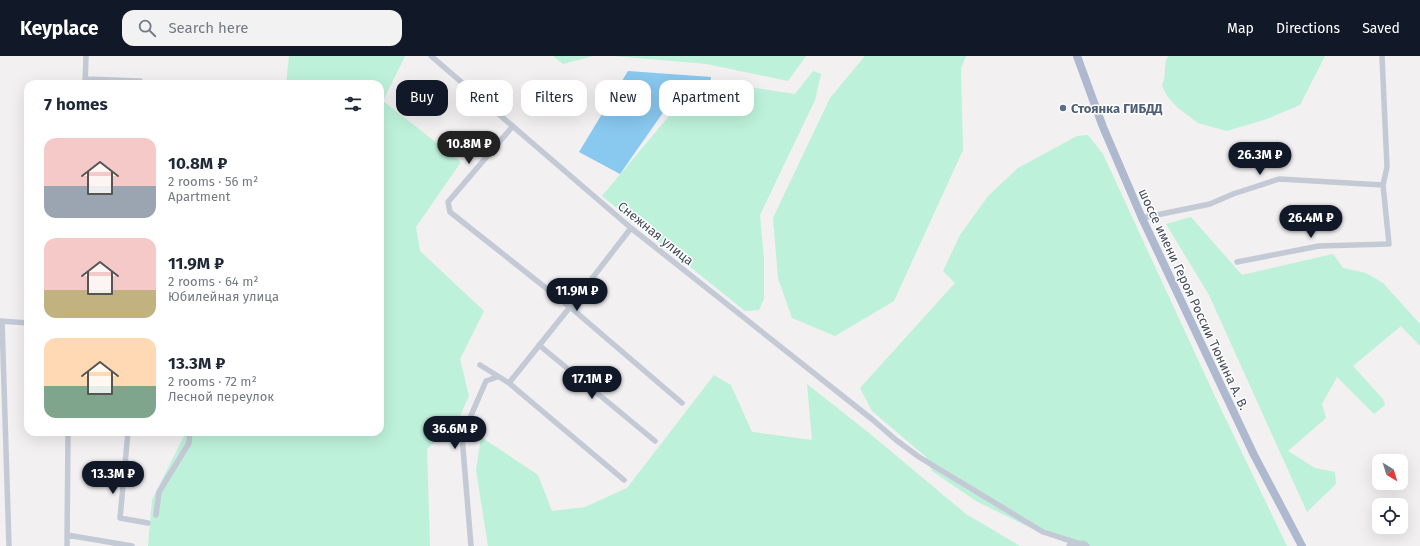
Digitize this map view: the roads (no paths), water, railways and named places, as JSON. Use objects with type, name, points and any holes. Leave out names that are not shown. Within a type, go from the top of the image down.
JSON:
[{"type":"main road","name":"шоссе имени Героя России Тюнина А. В.","points":[[1077,56],[1103,127],[1142,218],[1254,455],[1302,546]]},
{"type":"street","points":[[85,80],[86,56]]},
{"type":"street","name":"Снежная улица","points":[[431,56],[631,228],[873,420],[896,440],[919,457],[1043,532],[1085,545]]},
{"type":"street","points":[[1237,262],[1319,246],[1389,244],[1383,185],[1387,167],[1382,56]]},
{"type":"street","points":[[513,126],[448,202],[450,212],[570,307],[682,403]]},
{"type":"street","points":[[1142,218],[1210,204],[1233,194],[1279,179],[1383,185]]},
{"type":"street","points":[[509,383],[631,228]]},
{"type":"street","points":[[9,546],[1,321],[24,323]]},
{"type":"street","points":[[539,345],[655,441]]},
{"type":"street","points":[[480,365],[497,377],[509,383],[624,480]]},
{"type":"street","points":[[471,546],[462,436],[486,381],[497,377]]},
{"type":"street","points":[[67,546],[68,436]]},
{"type":"street","points":[[128,436],[120,518],[148,523]]},
{"type":"street","points":[[156,515],[159,492],[189,443],[190,436]]},
{"type":"street","points":[[67,535],[132,546]]},
{"type":"street","points":[[1070,546],[1085,545]]},
{"type":"water","points":[[628,71],[711,77],[711,80],[659,80],[659,116],[661,116],[620,174],[579,152],[601,116],[651,116],[651,80],[623,80]]},
{"type":"place","name":"Стоянка ГИБДД","points":[[1063,108]]}]
